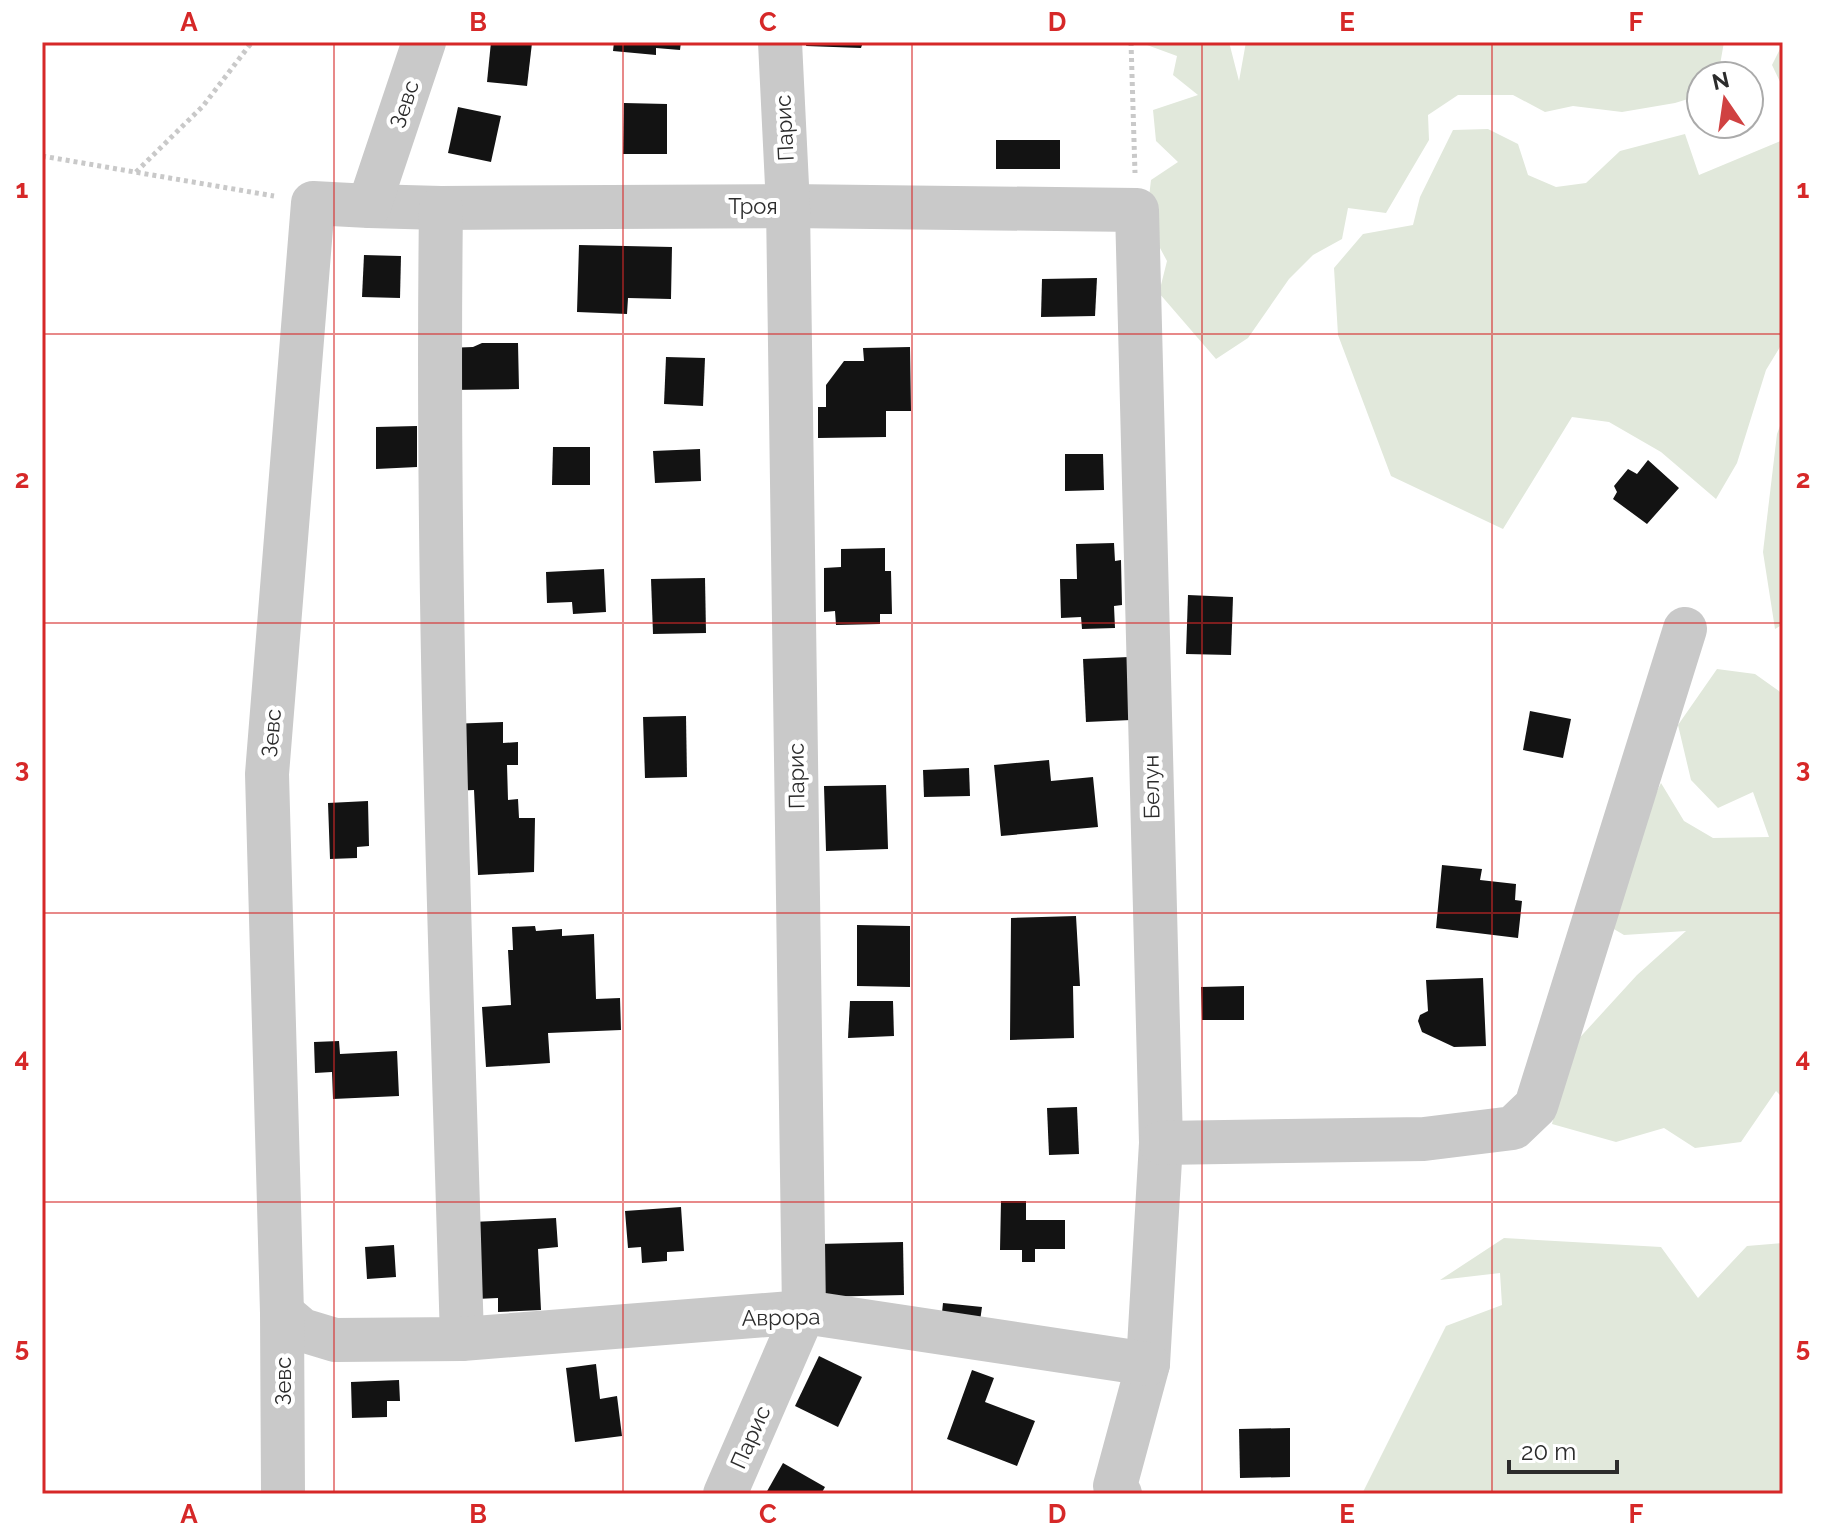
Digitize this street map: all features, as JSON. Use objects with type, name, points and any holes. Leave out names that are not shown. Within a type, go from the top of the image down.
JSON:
[{"type":"street","name":"Зевс","points":[[369,206],[424,42]]},
{"type":"street","name":"Парис","points":[[725,1494],[804,1312],[788,206],[780,42]]},
{"type":"street","name":"Зевс","points":[[283,1494],[282,1313],[267,774],[313,203]]},
{"type":"street","points":[[313,203],[369,206]]},
{"type":"street","name":"Троя","points":[[369,206],[1137,210]]},
{"type":"street","points":[[441,208],[438,423],[442,652],[462,1339]]},
{"type":"street","name":"Белун","points":[[1137,210],[1161,1143],[1148,1364]]},
{"type":"street","points":[[1161,1143],[1424,1139],[1513,1128],[1536,1106],[1685,629]]},
{"type":"street","name":"Аврора","points":[[282,1313],[302,1330],[335,1340],[462,1339],[804,1312],[1148,1364]]},
{"type":"street","points":[[1115,1491],[1148,1364]]},
{"type":"path","points":[[135,172],[203,106],[252,42]]},
{"type":"path","points":[[1131,42],[1137,210]]},
{"type":"path","points":[[42,156],[313,203]]},
{"type":"shaded area","points":[[1146,42],[1229,42],[1239,81],[1246,42],[1724,42],[1721,60],[1685,60],[1685,100],[1675,103],[1622,112],[1573,106],[1545,112],[1513,95],[1458,95],[1428,115],[1429,140],[1386,213],[1348,208],[1342,239],[1313,255],[1289,279],[1248,338],[1216,359],[1159,293],[1167,261],[1146,222],[1151,180],[1178,162],[1156,141],[1153,110],[1198,95],[1173,75],[1177,56]]},
{"type":"shaded area","points":[[1783,43],[1783,88],[1772,65]]},
{"type":"shaded area","points":[[1488,129],[1518,144],[1528,175],[1556,187],[1586,183],[1620,151],[1685,134],[1699,175],[1783,140],[1783,342],[1766,370],[1737,463],[1716,499],[1661,452],[1609,422],[1572,417],[1503,529],[1391,476],[1338,335],[1334,268],[1363,234],[1413,225],[1420,197],[1453,130]]},
{"type":"shaded area","points":[[1783,418],[1783,624],[1775,629],[1763,552],[1777,434]]},
{"type":"shaded area","points":[[1717,669],[1755,674],[1783,694],[1783,1098],[1776,1091],[1741,1142],[1695,1148],[1664,1128],[1616,1142],[1552,1124],[1573,1045],[1637,975],[1686,931],[1624,935],[1595,918],[1661,783],[1684,821],[1713,838],[1769,837],[1753,792],[1718,808],[1691,780],[1678,725]]},
{"type":"shaded area","points":[[1504,1238],[1661,1247],[1698,1298],[1747,1246],[1783,1243],[1783,1494],[1362,1494],[1446,1326],[1502,1305],[1500,1273],[1440,1280]]},
{"type":"building","points":[[491,42],[532,43],[527,86],[487,82]]},
{"type":"building","points":[[614,42],[681,42],[680,50],[656,48],[656,55],[613,51]]},
{"type":"building","points":[[807,42],[863,42],[861,48],[806,46]]},
{"type":"building","points":[[624,103],[667,104],[667,154],[623,154]]},
{"type":"building","points":[[458,107],[501,116],[491,162],[448,153]]},
{"type":"building","points":[[996,140],[1060,140],[1060,169],[996,169]]},
{"type":"building","points":[[579,245],[672,247],[671,299],[628,298],[627,314],[577,312]]},
{"type":"building","points":[[364,255],[401,256],[400,298],[362,297]]},
{"type":"building","points":[[1097,278],[1095,316],[1041,317],[1042,279]]},
{"type":"building","points":[[482,343],[518,343],[519,389],[448,390],[447,348],[473,347]]},
{"type":"building","points":[[910,347],[911,411],[886,411],[886,437],[818,438],[818,407],[826,407],[826,385],[844,361],[864,361],[863,348]]},
{"type":"building","points":[[666,357],[705,358],[703,406],[664,404]]},
{"type":"building","points":[[417,426],[417,467],[376,469],[376,427]]},
{"type":"building","points":[[553,447],[590,447],[590,485],[552,485]]},
{"type":"building","points":[[700,449],[701,481],[655,483],[653,451]]},
{"type":"building","points":[[1065,454],[1103,454],[1104,490],[1065,491]]},
{"type":"building","points":[[1648,460],[1679,488],[1647,524],[1613,499],[1617,492],[1614,486],[1628,469],[1637,474]]},
{"type":"building","points":[[1114,543],[1115,561],[1121,560],[1122,605],[1114,606],[1115,628],[1082,629],[1081,617],[1061,618],[1060,579],[1077,579],[1076,544]]},
{"type":"building","points":[[885,548],[885,571],[891,571],[892,614],[880,614],[880,624],[836,625],[835,611],[824,612],[824,568],[841,567],[841,549]]},
{"type":"building","points":[[604,569],[606,612],[573,614],[572,602],[547,603],[546,572]]},
{"type":"building","points":[[705,578],[706,633],[653,634],[651,579]]},
{"type":"building","points":[[1188,595],[1233,597],[1231,655],[1186,654]]},
{"type":"building","points":[[1129,657],[1131,720],[1086,722],[1083,659]]},
{"type":"building","points":[[1530,711],[1571,719],[1563,758],[1523,750]]},
{"type":"building","points":[[686,716],[687,777],[645,778],[643,717]]},
{"type":"building","points":[[503,722],[503,743],[518,742],[518,765],[507,765],[508,800],[518,799],[519,818],[535,818],[534,872],[478,875],[474,790],[451,791],[449,724]]},
{"type":"building","points":[[1049,760],[1051,781],[1093,777],[1098,827],[1001,836],[994,765]]},
{"type":"building","points":[[969,768],[970,796],[924,797],[923,770]]},
{"type":"building","points":[[886,785],[888,849],[826,851],[824,786]]},
{"type":"building","points":[[368,801],[369,846],[357,847],[357,858],[330,859],[328,803]]},
{"type":"building","points":[[1442,865],[1482,869],[1480,880],[1516,884],[1515,900],[1522,901],[1518,938],[1436,928]]},
{"type":"building","points":[[1076,916],[1080,986],[1073,986],[1074,1038],[1010,1040],[1011,918]]},
{"type":"building","points":[[857,925],[910,926],[910,987],[857,986]]},
{"type":"building","points":[[535,926],[536,931],[562,929],[562,936],[594,934],[596,999],[620,998],[621,1030],[548,1033],[550,1063],[486,1067],[482,1007],[511,1005],[508,950],[513,950],[512,927]]},
{"type":"building","points":[[1483,978],[1486,1046],[1454,1047],[1422,1032],[1418,1021],[1420,1015],[1428,1011],[1426,980]]},
{"type":"building","points":[[1244,986],[1244,1020],[1202,1020],[1201,987]]},
{"type":"building","points":[[850,1001],[893,1001],[894,1036],[848,1038]]},
{"type":"building","points":[[339,1041],[340,1054],[397,1051],[399,1096],[333,1099],[332,1072],[315,1073],[314,1042]]},
{"type":"building","points":[[1077,1107],[1079,1154],[1049,1155],[1047,1108]]},
{"type":"building","points":[[1001,1201],[1026,1201],[1026,1220],[1065,1220],[1065,1249],[1035,1249],[1035,1262],[1022,1262],[1022,1250],[1000,1250]]},
{"type":"building","points":[[681,1207],[684,1251],[667,1252],[667,1261],[642,1263],[641,1247],[628,1248],[625,1211]]},
{"type":"building","points":[[556,1218],[558,1247],[538,1249],[541,1310],[498,1312],[498,1298],[476,1299],[472,1222]]},
{"type":"building","points":[[903,1242],[904,1295],[819,1297],[818,1244]]},
{"type":"building","points":[[394,1245],[396,1277],[367,1279],[365,1247]]},
{"type":"building","points":[[943,1303],[982,1307],[979,1328],[941,1322]]},
{"type":"building","points":[[819,1356],[862,1377],[838,1427],[795,1406]]},
{"type":"building","points":[[596,1364],[600,1399],[617,1396],[622,1436],[575,1442],[566,1368]]},
{"type":"building","points":[[972,1370],[994,1378],[985,1402],[1035,1421],[1017,1466],[947,1439]]},
{"type":"building","points":[[399,1380],[400,1401],[387,1401],[387,1417],[352,1418],[351,1382]]},
{"type":"building","points":[[1290,1428],[1290,1477],[1240,1478],[1239,1429]]},
{"type":"building","points":[[783,1463],[825,1487],[821,1494],[766,1493]]}]
